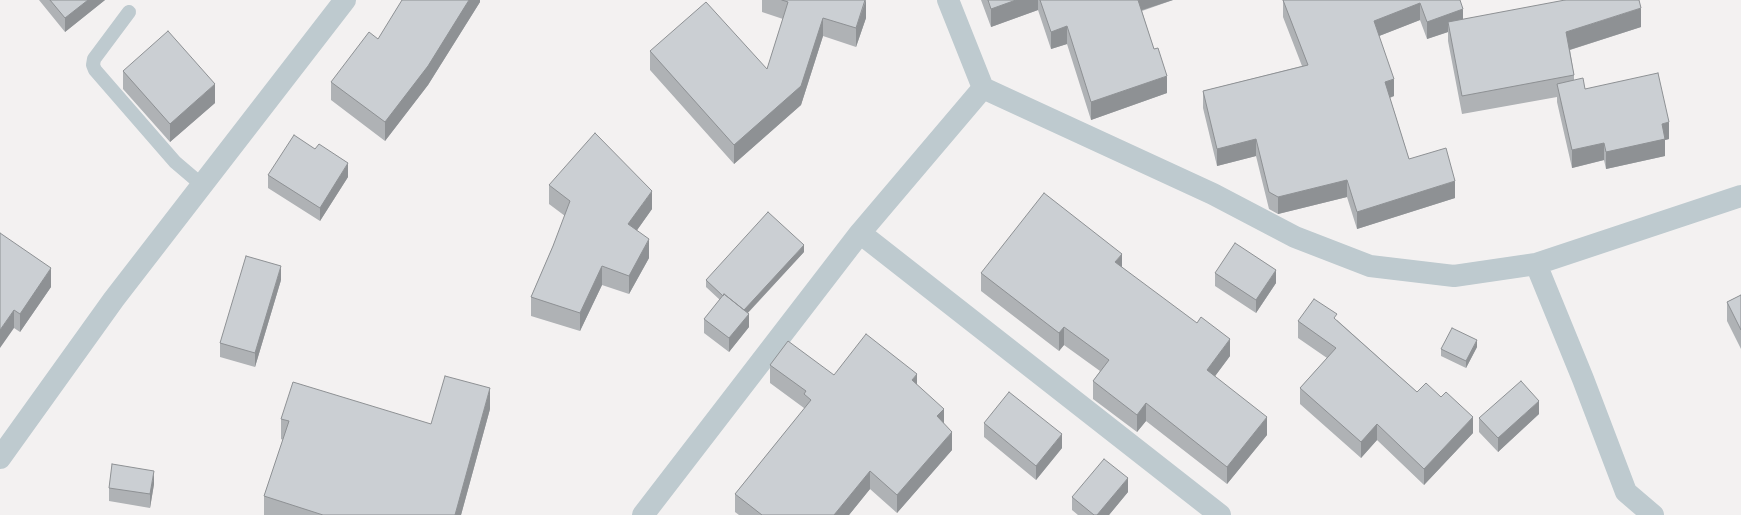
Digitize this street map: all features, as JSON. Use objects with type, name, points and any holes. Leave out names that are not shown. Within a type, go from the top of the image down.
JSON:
[{"type":"street","points":[[0,458],[114,299],[345,0]]},
{"type":"street","points":[[948,0],[984,88],[1213,194],[1295,237],[1370,266],[1454,276],[1536,264],[1741,196]]},
{"type":"street","points":[[643,515],[860,233],[984,88]]},
{"type":"street","points":[[860,233],[1220,515]]},
{"type":"street","points":[[1536,264],[1583,379],[1626,492],[1653,515]]},
{"type":"lane","points":[[129,12],[94,59],[93,65],[95,70],[175,162],[202,184]]},
{"type":"building","points":[[50,0],[88,0],[65,18]]},
{"type":"building","points":[[402,0],[469,0],[428,66],[385,122],[331,82],[369,32],[378,39]]},
{"type":"building","points":[[782,0],[865,0],[856,28],[823,18],[801,86],[734,145],[650,51],[706,2],[767,69],[788,2]]},
{"type":"building","points":[[988,0],[1016,0],[991,9]]},
{"type":"building","points":[[1040,0],[1138,0],[1154,49],[1158,48],[1167,76],[1091,102],[1067,26],[1051,32]]},
{"type":"building","points":[[1283,0],[1460,0],[1463,9],[1427,22],[1420,3],[1374,21],[1394,79],[1385,82],[1409,159],[1446,148],[1455,181],[1357,212],[1347,180],[1278,197],[1269,192],[1256,139],[1217,149],[1203,91],[1308,65]]},
{"type":"building","points":[[1565,0],[1639,0],[1641,8],[1566,32],[1574,75],[1462,96],[1448,22]]},
{"type":"building","points":[[168,31],[215,84],[170,124],[123,71]]},
{"type":"building","points":[[1658,73],[1669,122],[1662,124],[1665,139],[1606,152],[1604,143],[1572,150],[1557,84],[1583,78],[1585,89]]},
{"type":"building","points":[[595,133],[652,191],[628,224],[649,239],[629,276],[602,266],[580,313],[531,297],[570,201],[549,185]]},
{"type":"building","points":[[294,135],[315,149],[319,144],[348,163],[320,208],[268,175]]},
{"type":"building","points":[[1044,193],[1122,254],[1115,262],[1197,323],[1201,317],[1230,339],[1207,370],[1267,417],[1227,467],[1146,403],[1137,415],[1093,381],[1109,360],[1064,327],[1059,333],[981,273]]},
{"type":"building","points":[[768,212],[804,245],[744,310],[724,294],[723,296],[706,280]]},
{"type":"building","points":[[0,233],[51,268],[20,314],[14,310],[0,330]]},
{"type":"building","points":[[1235,243],[1276,270],[1256,300],[1215,273]]},
{"type":"building","points":[[246,256],[281,266],[255,353],[220,343]]},
{"type":"building","points":[[724,294],[749,314],[729,338],[704,319]]},
{"type":"building","points":[[1741,295],[1741,330],[1727,302]]},
{"type":"building","points":[[1314,299],[1337,314],[1334,318],[1417,392],[1426,383],[1441,397],[1446,392],[1473,417],[1424,469],[1377,424],[1361,442],[1300,388],[1336,348],[1298,321]]},
{"type":"building","points":[[1452,328],[1477,340],[1466,361],[1441,349]]},
{"type":"building","points":[[866,334],[917,374],[912,380],[944,409],[937,416],[952,432],[897,495],[870,471],[834,515],[762,515],[735,494],[811,400],[804,394],[806,391],[770,365],[788,341],[834,375]]},
{"type":"building","points":[[445,376],[490,388],[455,515],[323,515],[264,496],[289,421],[281,419],[293,382],[431,424]]},
{"type":"building","points":[[1521,381],[1539,401],[1498,438],[1479,418]]},
{"type":"building","points":[[1009,392],[1062,434],[1036,466],[984,423]]},
{"type":"building","points":[[1104,459],[1128,478],[1097,515],[1094,515],[1072,497]]},
{"type":"building","points":[[112,464],[154,471],[150,494],[109,488]]}]
